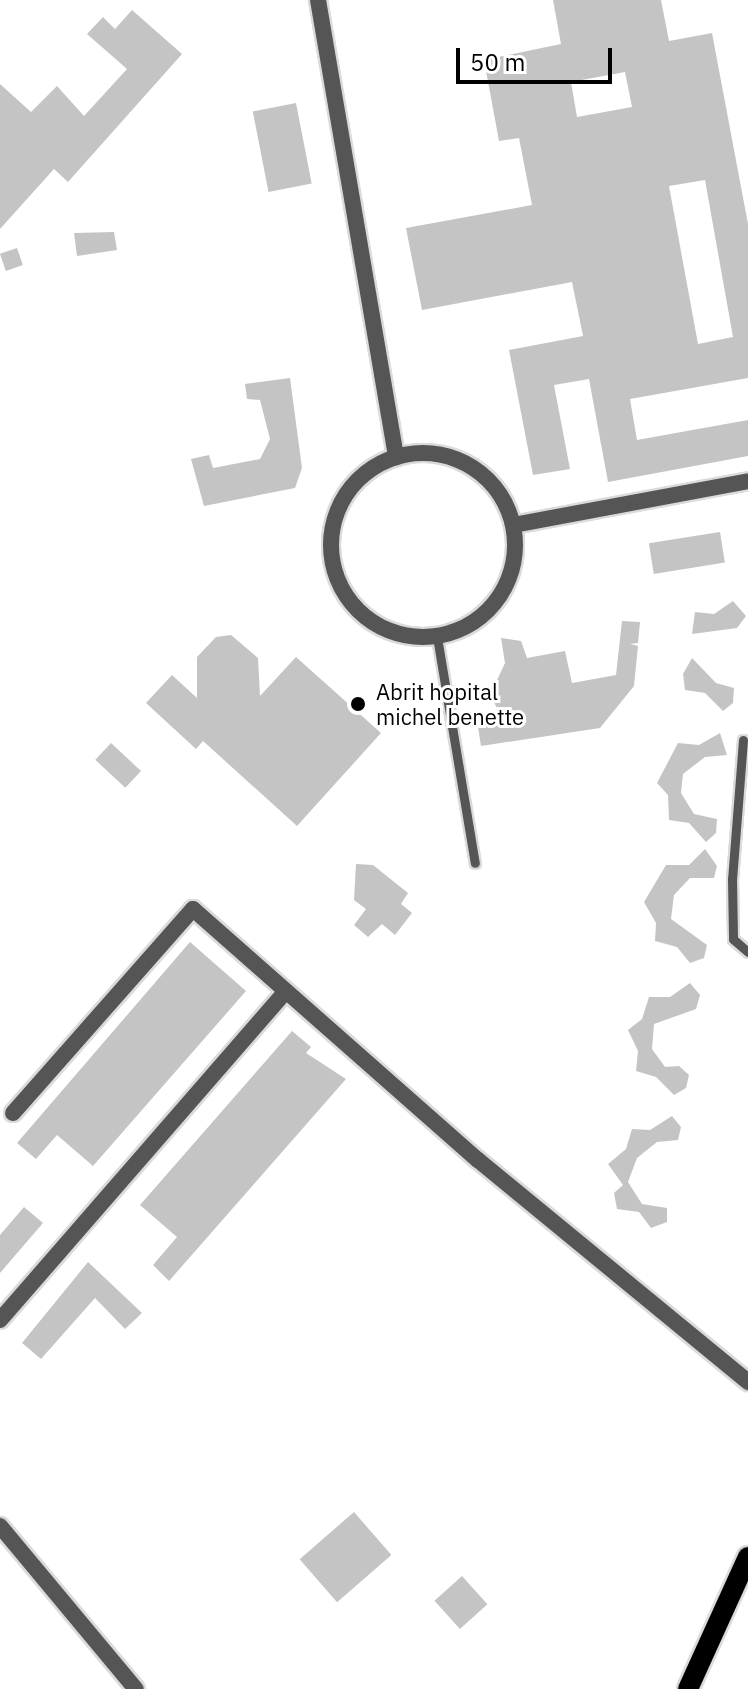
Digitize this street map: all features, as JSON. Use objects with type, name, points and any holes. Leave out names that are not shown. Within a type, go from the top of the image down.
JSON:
[{"type":"main road","points":[[688,1689],[748,1557]]},
{"type":"street","points":[[318,0],[396,457]]},
{"type":"street","points":[[396,457],[456,459],[483,475],[514,525],[516,556],[499,597],[466,628],[437,637],[378,626],[354,606],[334,565],[334,520],[347,492],[396,457]]},
{"type":"street","points":[[514,525],[748,481]]},
{"type":"street","points":[[13,1113],[193,909],[285,992],[748,1382]]},
{"type":"street","points":[[0,1320],[285,992]]},
{"type":"street","points":[[0,1526],[136,1689]]},
{"type":"lane","points":[[437,637],[475,863]]},
{"type":"lane","points":[[743,740],[732,879],[733,939],[748,952]]},
{"type":"building","points":[[553,0],[661,0],[669,41],[712,33],[748,224],[748,378],[630,399],[637,440],[748,420],[748,456],[608,482],[589,379],[554,385],[570,469],[533,475],[509,350],[583,336],[572,282],[422,310],[406,228],[532,205],[519,138],[499,141],[484,60],[561,44]],"holes":[[[625,72],[632,107],[577,117],[571,82]],[[705,180],[733,337],[698,344],[669,186]]]},
{"type":"building","points":[[132,10],[182,54],[68,182],[54,169],[0,229],[0,84],[31,112],[57,86],[84,116],[127,69],[87,34],[103,17],[115,29]]},
{"type":"building","points":[[296,103],[312,183],[268,192],[253,111]]},
{"type":"building","points":[[114,232],[117,250],[77,256],[74,233]]},
{"type":"building","points":[[17,248],[23,265],[6,271],[0,254]]},
{"type":"building","points":[[290,378],[302,468],[295,488],[204,506],[191,459],[209,455],[213,468],[260,459],[270,439],[260,400],[247,399],[245,384]]},
{"type":"building","points":[[720,532],[725,563],[654,574],[649,543]]},
{"type":"building","points":[[733,601],[746,616],[737,628],[692,634],[695,612],[714,614]]},
{"type":"building","points":[[622,621],[640,622],[638,643],[630,644],[638,646],[634,686],[600,728],[481,746],[478,727],[503,719],[490,695],[505,663],[501,638],[521,641],[527,658],[565,651],[572,683],[616,675]]},
{"type":"building","points":[[231,635],[258,658],[260,696],[296,657],[381,733],[297,826],[203,741],[196,749],[146,703],[172,675],[197,698],[197,657],[216,637]]},
{"type":"building","points":[[692,658],[716,683],[734,688],[733,703],[723,711],[705,693],[685,690],[683,674]]},
{"type":"building","points":[[720,733],[727,755],[705,757],[683,774],[681,793],[694,814],[717,819],[716,833],[706,842],[689,823],[669,820],[668,795],[657,783],[678,743],[699,745]]},
{"type":"building","points":[[111,743],[141,771],[125,788],[95,760]]},
{"type":"building","points":[[705,849],[717,866],[714,878],[690,878],[674,895],[671,919],[707,945],[704,958],[690,963],[677,947],[655,941],[656,923],[644,902],[666,865],[689,865]]},
{"type":"building","points":[[356,864],[373,865],[408,893],[401,904],[412,913],[395,935],[382,924],[368,937],[354,925],[366,909],[354,900]]},
{"type":"building","points":[[190,942],[246,991],[93,1166],[57,1135],[36,1159],[17,1143]]},
{"type":"building","points":[[690,983],[700,995],[696,1009],[654,1024],[652,1049],[665,1067],[679,1066],[689,1075],[686,1088],[674,1095],[656,1077],[636,1071],[638,1051],[628,1030],[642,1019],[649,997],[670,997]]},
{"type":"building","points":[[292,1031],[311,1047],[306,1053],[346,1079],[169,1281],[153,1265],[177,1237],[140,1205]]},
{"type":"building","points":[[672,1116],[681,1127],[678,1140],[657,1142],[637,1158],[628,1182],[642,1204],[667,1208],[667,1222],[651,1228],[639,1212],[617,1209],[614,1193],[623,1185],[608,1164],[626,1149],[632,1129],[650,1130]]},
{"type":"building","points":[[24,1207],[43,1223],[0,1273],[0,1235]]},
{"type":"building","points":[[88,1262],[142,1313],[125,1329],[95,1298],[41,1359],[22,1343]]},
{"type":"building","points":[[354,1512],[391,1555],[337,1602],[300,1559]]},
{"type":"building","points":[[462,1576],[487,1604],[460,1629],[435,1601]]},
{"type":"place","name":"Abrit hopital michel benette","points":[[358,704]]}]
